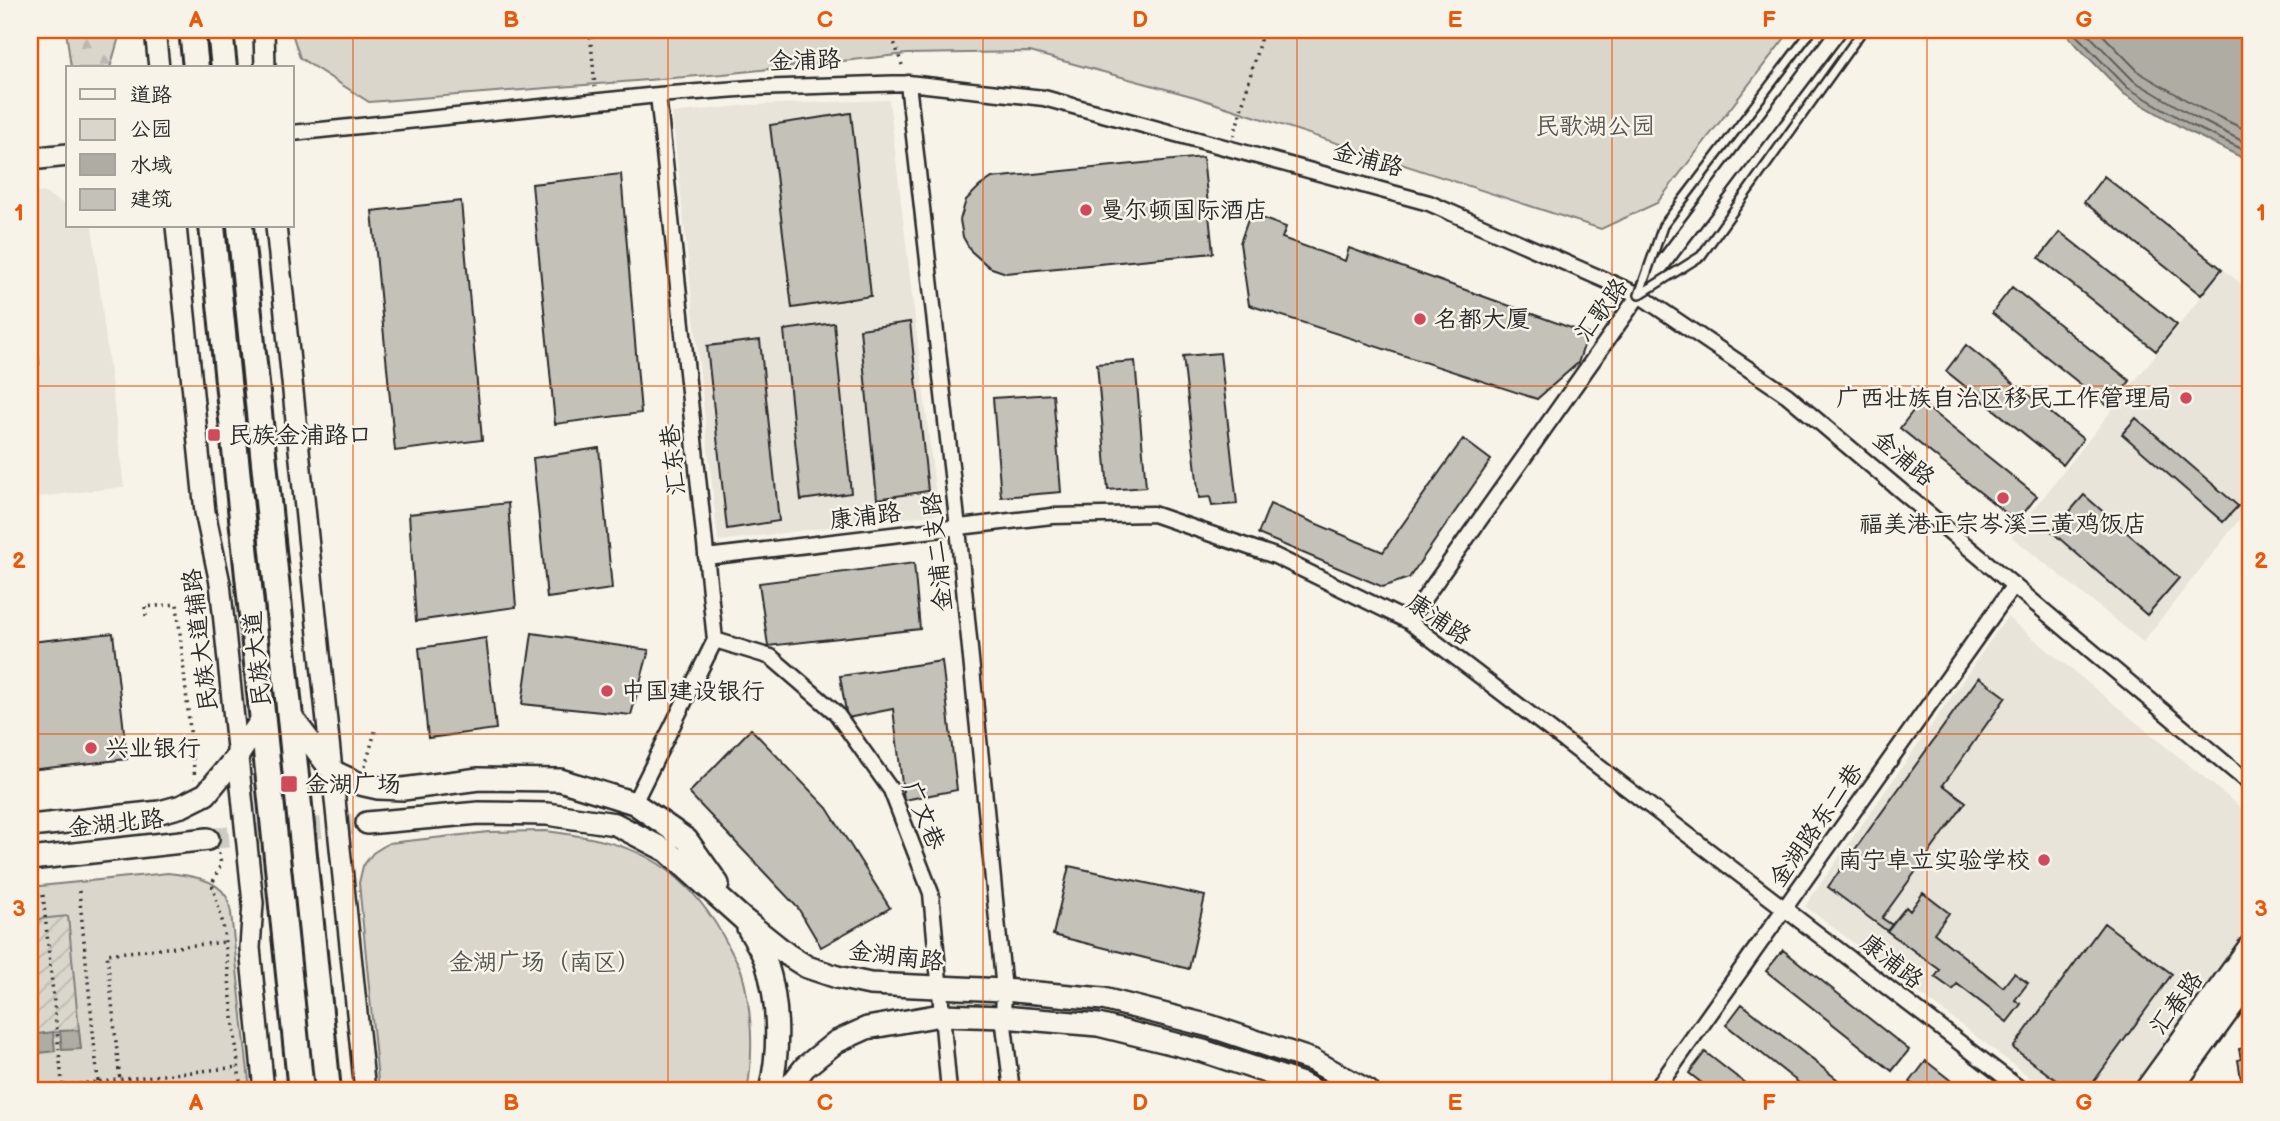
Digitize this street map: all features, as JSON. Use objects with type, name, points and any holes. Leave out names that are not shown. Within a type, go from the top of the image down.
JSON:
[{"type":"highway","points":[[192,30],[196,66]]},
{"type":"highway","points":[[220,30],[224,66]]},
{"type":"highway","name":"民族大道","points":[[212,228],[301,1091]]},
{"type":"highway","name":"民族大道","points":[[240,228],[328,1091]]},
{"type":"main road","points":[[30,159],[66,155]]},
{"type":"main road","points":[[290,715],[332,771],[360,784],[404,789],[479,779],[560,780],[634,803],[687,841],[743,919],[765,960],[776,1005],[775,1052],[770,1091]]},
{"type":"main road","points":[[30,826],[160,812],[182,806],[206,794],[238,755],[263,718]]},
{"type":"main road","name":"金湖南路","points":[[367,824],[479,813],[547,814],[615,824],[667,851],[743,919],[807,967],[870,984],[1004,990],[1103,999],[1210,1026],[1312,1060],[1368,1091]]},
{"type":"main road","name":"金湖北路","points":[[30,859],[208,839]]},
{"type":"main road","name":"汇春路","points":[[2145,1091],[2250,946]]},
{"type":"main road","name":"汇春路","points":[[2170,1091],[2250,981]]},
{"type":"main road","points":[[786,1091],[805,1067],[835,1042],[867,1028],[940,1015],[1098,1025],[1203,1051],[1302,1084],[1315,1091]]},
{"type":"street","points":[[155,30],[159,66]]},
{"type":"street","points":[[264,30],[265,66]]},
{"type":"street","name":"汇歌路","points":[[1408,621],[1639,295],[1839,30]]},
{"type":"street","name":"金浦路","points":[[294,133],[658,95],[751,88],[908,83],[1044,98],[1429,203],[1639,295],[1787,395],[2250,784]]},
{"type":"street","name":"金浦二支路","points":[[908,83],[958,528],[1012,1091]]},
{"type":"street","name":"汇东巷","points":[[658,95],[715,640]]},
{"type":"street","name":"民族大道辅路","points":[[176,228],[205,512],[220,583],[238,755],[253,903],[250,948],[264,1091]]},
{"type":"street","points":[[276,228],[365,1091]]},
{"type":"street","name":"康浦路","points":[[706,557],[1052,516],[1153,514],[1275,556],[1408,621],[2023,1091]]},
{"type":"street","name":"金湖路东二巷","points":[[1655,1091],[2014,584]]},
{"type":"street","points":[[634,803],[715,640]]},
{"type":"street","name":"广文巷","points":[[715,640],[771,657],[836,713],[891,790],[931,893],[948,1091]]},
{"type":"lane","points":[[1639,295],[1663,226],[1812,30]]},
{"type":"lane","points":[[1639,295],[1701,256],[1863,30]]},
{"type":"path","points":[[590,30],[596,102]]},
{"type":"path","points":[[890,30],[908,83]]},
{"type":"path","points":[[1231,149],[1260,40],[1256,30]]},
{"type":"path","points":[[360,784],[376,728]]},
{"type":"path","points":[[79,891],[99,1091]]},
{"type":"path","points":[[43,895],[63,1091]]},
{"type":"path","points":[[121,1091],[107,954],[225,942]]},
{"type":"path","points":[[30,1089],[239,1067]]},
{"type":"path","points":[[415,1091],[449,1088],[450,1091]]},
{"type":"shaded area","points":[[889,100],[938,514],[718,541],[672,113],[749,105]]},
{"type":"shaded area","points":[[43,192],[66,205],[66,228],[92,228],[124,487],[30,498],[30,194]]},
{"type":"shaded area","name":"广西壮族自治区移民工作管理局","points":[[2223,269],[2250,291],[2250,506],[2143,642],[2012,537]]},
{"type":"shaded area","name":"南宁卓立实验学校","points":[[2007,617],[2250,815],[2250,926],[2129,1091],[2048,1091],[1805,906]]},
{"type":"green space","points":[[66,30],[121,30],[111,66],[71,66]]},
{"type":"green space","name":"民歌湖公园","points":[[291,30],[1791,30],[1657,203],[1601,229],[1195,97],[1030,52],[907,54],[723,74],[369,102],[300,58]]},
{"type":"green space","name":"金湖广场（南区）","points":[[546,831],[604,841],[646,856],[681,881],[709,913],[742,973],[751,1032],[747,1091],[379,1091],[359,883],[363,866],[373,853],[389,843],[489,832]]},
{"type":"green space","points":[[168,873],[208,881],[221,890],[228,900],[250,1091],[30,1091],[30,887]]},
{"type":"green space","points":[[68,916],[79,1030],[30,1035],[30,920]]},
{"type":"water","points":[[2062,30],[2250,30],[2250,166],[2239,156],[2188,131],[2124,94]]},
{"type":"water","points":[[79,1030],[81,1049],[62,1050],[60,1031]]},
{"type":"water","points":[[53,1032],[55,1051],[30,1054],[30,1035]]},
{"type":"building","points":[[851,113],[871,296],[792,308],[770,125]]},
{"type":"building","name":"曼尔顿国际酒店","points":[[1203,157],[1213,253],[1006,273],[989,267],[971,251],[963,237],[960,220],[966,200],[992,178]]},
{"type":"building","points":[[621,174],[641,413],[555,424],[532,184]]},
{"type":"building","points":[[2104,176],[2222,269],[2201,295],[2084,202]]},
{"type":"building","points":[[461,201],[482,440],[395,451],[372,211]]},
{"type":"building","name":"名都大厦","points":[[1250,214],[1286,227],[1282,238],[1345,261],[1349,248],[1588,334],[1578,363],[1537,399],[1249,305],[1240,243]]},
{"type":"building","points":[[2060,232],[2177,325],[2156,351],[2039,258]]},
{"type":"building","points":[[30,276],[39,364],[30,365]]},
{"type":"building","points":[[2012,287],[2130,381],[2109,407],[1992,313]]},
{"type":"building","points":[[910,322],[928,491],[877,499],[860,329]]},
{"type":"building","points":[[834,323],[851,493],[801,500],[784,330]]},
{"type":"building","points":[[760,340],[779,521],[727,529],[707,346]]},
{"type":"building","points":[[1966,345],[2083,439],[2063,465],[1946,371]]},
{"type":"building","points":[[1220,353],[1237,504],[1212,506],[1210,497],[1199,498],[1183,356]]},
{"type":"building","points":[[1135,361],[1146,487],[1108,490],[1097,364]]},
{"type":"building","points":[[1053,394],[1061,492],[1001,497],[993,398]]},
{"type":"building","points":[[1920,402],[2037,496],[2017,522],[1900,428]]},
{"type":"building","points":[[2136,418],[2238,506],[2223,522],[2122,434]]},
{"type":"building","points":[[1463,439],[1491,460],[1409,578],[1383,587],[1258,534],[1270,504],[1383,552]]},
{"type":"building","points":[[599,448],[612,589],[547,598],[533,458]]},
{"type":"building","points":[[2084,495],[2179,578],[2147,615],[2052,532]]},
{"type":"building","points":[[508,503],[516,607],[416,621],[409,514]]},
{"type":"building","points":[[914,563],[920,629],[768,646],[759,583]]},
{"type":"building","points":[[113,633],[127,759],[30,770],[30,711],[38,710],[31,642]]},
{"type":"building","points":[[532,633],[649,650],[631,715],[522,704]]},
{"type":"building","points":[[486,638],[496,729],[428,738],[419,648]]},
{"type":"building","points":[[942,661],[957,790],[904,800],[893,709],[847,718],[840,676]]},
{"type":"building","points":[[1979,677],[2006,697],[1943,785],[1966,802],[1882,918],[1892,925],[1887,931],[1828,887]]},
{"type":"building","points":[[751,729],[827,808],[890,908],[821,947],[798,908],[689,793]]},
{"type":"building","points":[[1069,866],[1205,896],[1189,969],[1053,935]]},
{"type":"building","points":[[1923,893],[1949,913],[1934,933],[2003,987],[2014,973],[2028,983],[2015,1000],[2021,1004],[2007,1022],[1957,984],[1953,990],[1935,977],[1940,970],[1887,931],[1906,907],[1910,911]]},
{"type":"building","points":[[2104,923],[2172,974],[2087,1091],[2071,1091],[2013,1048]]},
{"type":"building","points":[[1783,950],[1909,1050],[1892,1071],[1766,971]]},
{"type":"building","points":[[1742,1004],[1852,1091],[1809,1091],[1726,1025]]},
{"type":"building","points":[[2250,1047],[2250,1091],[2243,1091],[2239,1049]]},
{"type":"building","points":[[1705,1052],[1755,1091],[1712,1091],[1689,1073]]},
{"type":"building","points":[[1926,1061],[1964,1091],[1921,1091],[1910,1082]]},
{"type":"tunnel","points":[[208,839],[367,823]]},
{"type":"place","name":"曼尔顿国际酒店","points":[[1086,210]]},
{"type":"place","name":"名都大厦","points":[[1420,319]]},
{"type":"place","name":"广西壮族自治区移民工作管理局","points":[[2186,398]]},
{"type":"place","name":"民族金浦路口","points":[[214,435]]},
{"type":"place","name":"福美港正宗岑溪三黄鸡饭店","points":[[2003,498]]},
{"type":"place","name":"中国建设银行","points":[[607,691]]},
{"type":"place","name":"兴业银行","points":[[91,748]]},
{"type":"place","name":"金湖广场","points":[[289,784]]},
{"type":"place","name":"南宁卓立实验学校","points":[[2044,860]]}]
